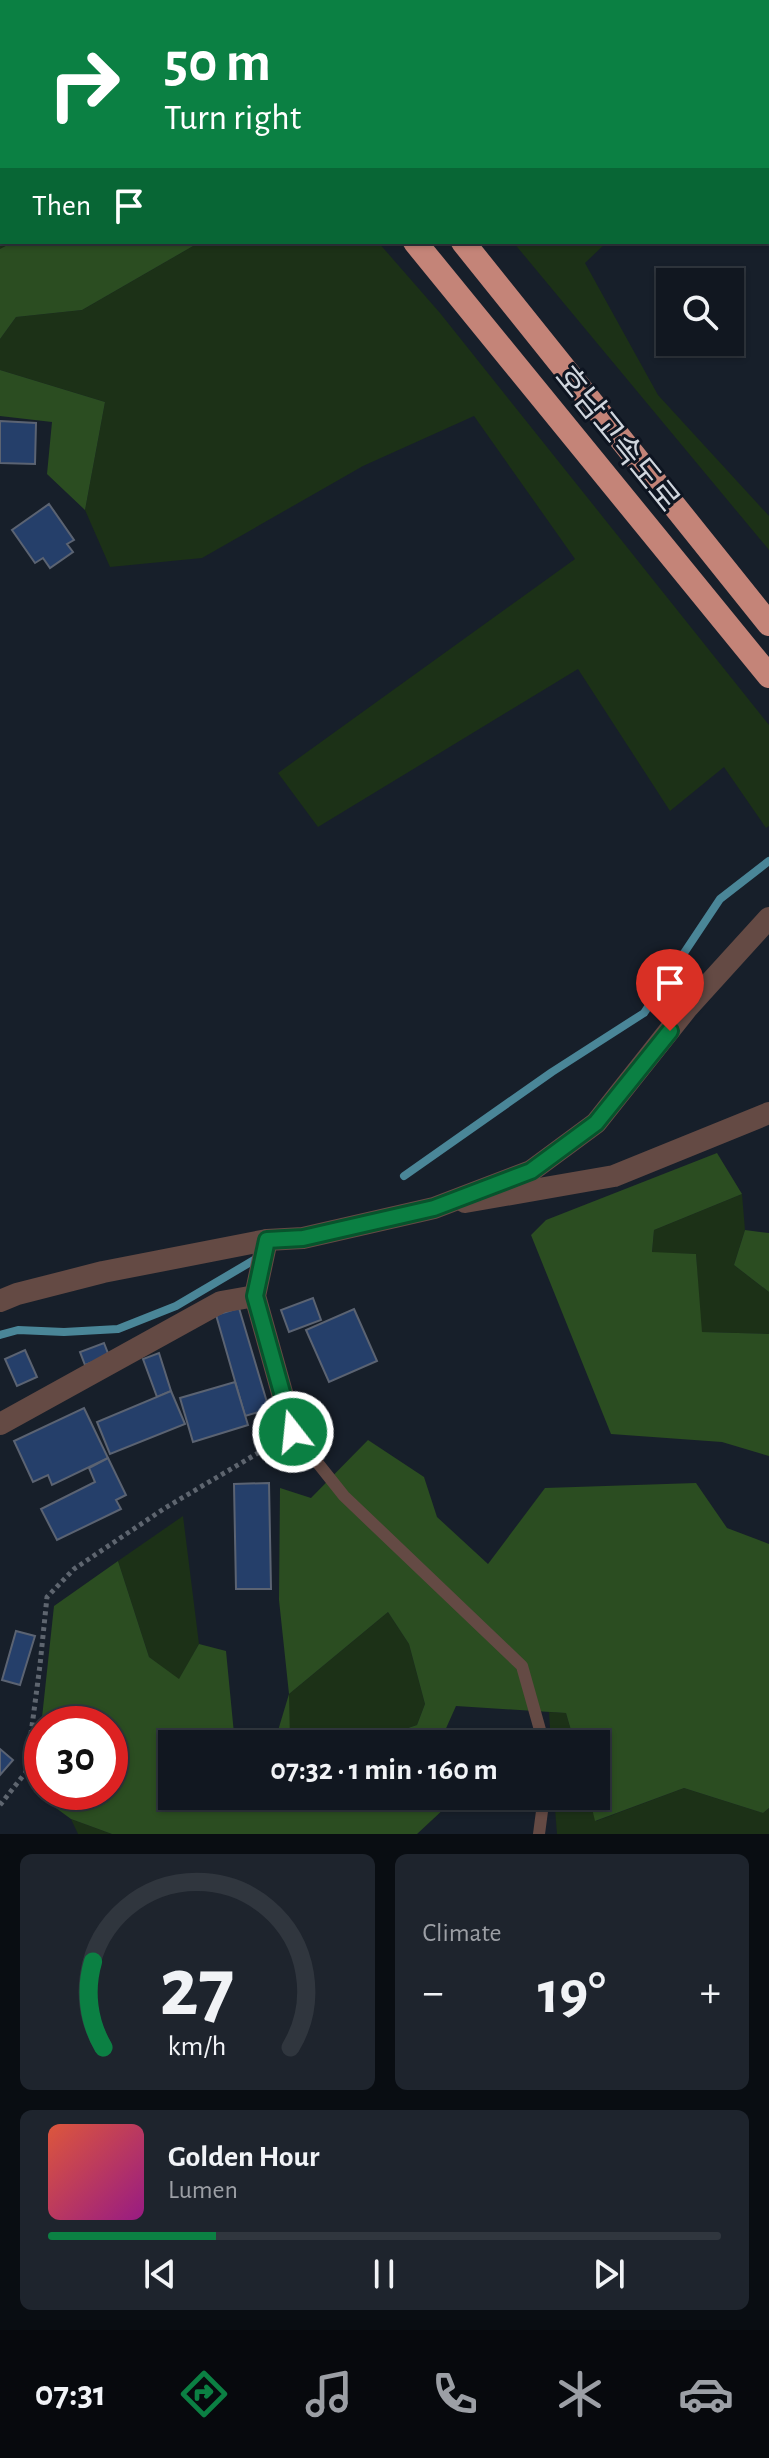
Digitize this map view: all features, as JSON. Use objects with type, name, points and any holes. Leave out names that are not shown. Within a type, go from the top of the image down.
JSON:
[{"type":"highway","name":"호남고속도로","points":[[417,244],[769,676]]},
{"type":"highway","name":"호남고속도로","points":[[465,244],[769,624]]},
{"type":"street","points":[[434,1208],[531,1171],[596,1123],[688,1007],[769,918]]},
{"type":"street","points":[[0,1301],[103,1272],[267,1240],[303,1238],[434,1208],[614,1176],[769,1113]]},
{"type":"street","points":[[267,1240],[255,1296],[293,1432]]},
{"type":"street","points":[[0,1424],[221,1302],[255,1296]]},
{"type":"lane","points":[[293,1432],[344,1496],[522,1666],[540,1730]]},
{"type":"lane","points":[[539,1834],[542,1810]]},
{"type":"path","points":[[0,1805],[26,1772],[47,1597],[74,1569],[152,1517],[293,1432]]},
{"type":"green space","points":[[9,244],[197,244],[82,310],[16,317],[0,339],[0,249]]},
{"type":"green space","points":[[197,244],[380,244],[440,313],[769,725],[769,826],[766,828],[724,767],[670,811],[578,669],[318,827],[278,773],[575,559],[474,416],[363,466],[202,558],[110,567],[85,510],[105,402],[0,370],[0,339],[16,317],[82,310]]},
{"type":"green space","points":[[515,244],[605,244],[585,263],[658,395],[769,516],[769,550]]},
{"type":"green space","points":[[0,370],[105,402],[85,510],[47,474],[52,422],[0,416]]},
{"type":"green space","points":[[717,1153],[742,1194],[654,1230],[652,1252],[696,1254],[702,1332],[769,1334],[769,1456],[722,1442],[611,1434],[531,1235],[546,1220]]},
{"type":"green space","points":[[742,1194],[745,1230],[734,1265],[769,1292],[769,1334],[701,1332],[696,1254],[652,1253],[654,1230]]},
{"type":"green space","points":[[745,1230],[769,1233],[769,1292],[734,1265]]},
{"type":"green space","points":[[368,1440],[424,1477],[437,1517],[488,1564],[545,1488],[696,1483],[727,1528],[769,1544],[769,1808],[763,1813],[684,1788],[595,1821],[592,1810],[610,1810],[610,1730],[571,1730],[566,1713],[456,1706],[445,1730],[402,1730],[417,1725],[425,1704],[409,1644],[388,1612],[289,1694],[279,1600],[280,1488],[311,1498]]},
{"type":"green space","points":[[183,1516],[199,1644],[179,1680],[149,1657],[118,1561]]},
{"type":"green space","points":[[118,1561],[149,1657],[179,1679],[199,1644],[226,1651],[234,1730],[158,1730],[158,1810],[443,1810],[417,1834],[112,1834],[71,1819],[59,1810],[128,1810],[128,1706],[43,1706],[54,1606]]},
{"type":"green space","points":[[388,1612],[409,1644],[425,1704],[417,1725],[402,1730],[289,1730],[289,1694]]},
{"type":"green space","points":[[289,1694],[290,1730],[278,1730]]},
{"type":"green space","points":[[549,1712],[566,1713],[571,1730],[550,1730]]},
{"type":"green space","points":[[684,1788],[763,1813],[769,1808],[769,1834],[557,1834],[555,1810],[593,1810],[596,1821]]},
{"type":"green space","points":[[71,1819],[112,1834],[78,1834]]},
{"type":"building","points":[[0,421],[36,423],[35,464],[0,463]]},
{"type":"building","points":[[49,504],[74,540],[67,544],[73,552],[50,568],[43,558],[35,563],[12,530]]},
{"type":"building","points":[[313,1298],[321,1320],[289,1332],[281,1310]]},
{"type":"building","points":[[239,1308],[269,1409],[245,1416],[216,1315]]},
{"type":"building","points":[[354,1309],[377,1361],[329,1382],[306,1330]]},
{"type":"building","points":[[104,1343],[109,1356],[85,1365],[80,1352]]},
{"type":"building","points":[[25,1350],[37,1377],[17,1386],[5,1359]]},
{"type":"building","points":[[159,1353],[171,1391],[157,1397],[143,1359]]},
{"type":"building","points":[[235,1382],[248,1425],[193,1442],[180,1398]]},
{"type":"building","points":[[171,1391],[185,1424],[110,1454],[97,1422]]},
{"type":"building","points":[[84,1408],[108,1458],[52,1485],[48,1475],[33,1482],[14,1441]]},
{"type":"building","points":[[108,1458],[126,1495],[116,1500],[121,1509],[57,1540],[41,1509],[95,1482],[89,1468]]},
{"type":"building","points":[[269,1483],[271,1589],[236,1589],[234,1484]]},
{"type":"building","points":[[16,1631],[35,1636],[20,1685],[2,1680]]},
{"type":"building","points":[[0,1749],[13,1760],[0,1775]]},
{"type":"waterway","points":[[404,1176],[552,1072],[644,1013],[720,899],[769,861]]},
{"type":"waterway","points":[[0,1335],[18,1330],[64,1332],[118,1329],[176,1306],[254,1260]]},
{"type":"route","points":[[293,1432],[255,1296],[267,1240],[303,1238],[434,1208],[531,1171],[596,1123],[670,1031]]}]
